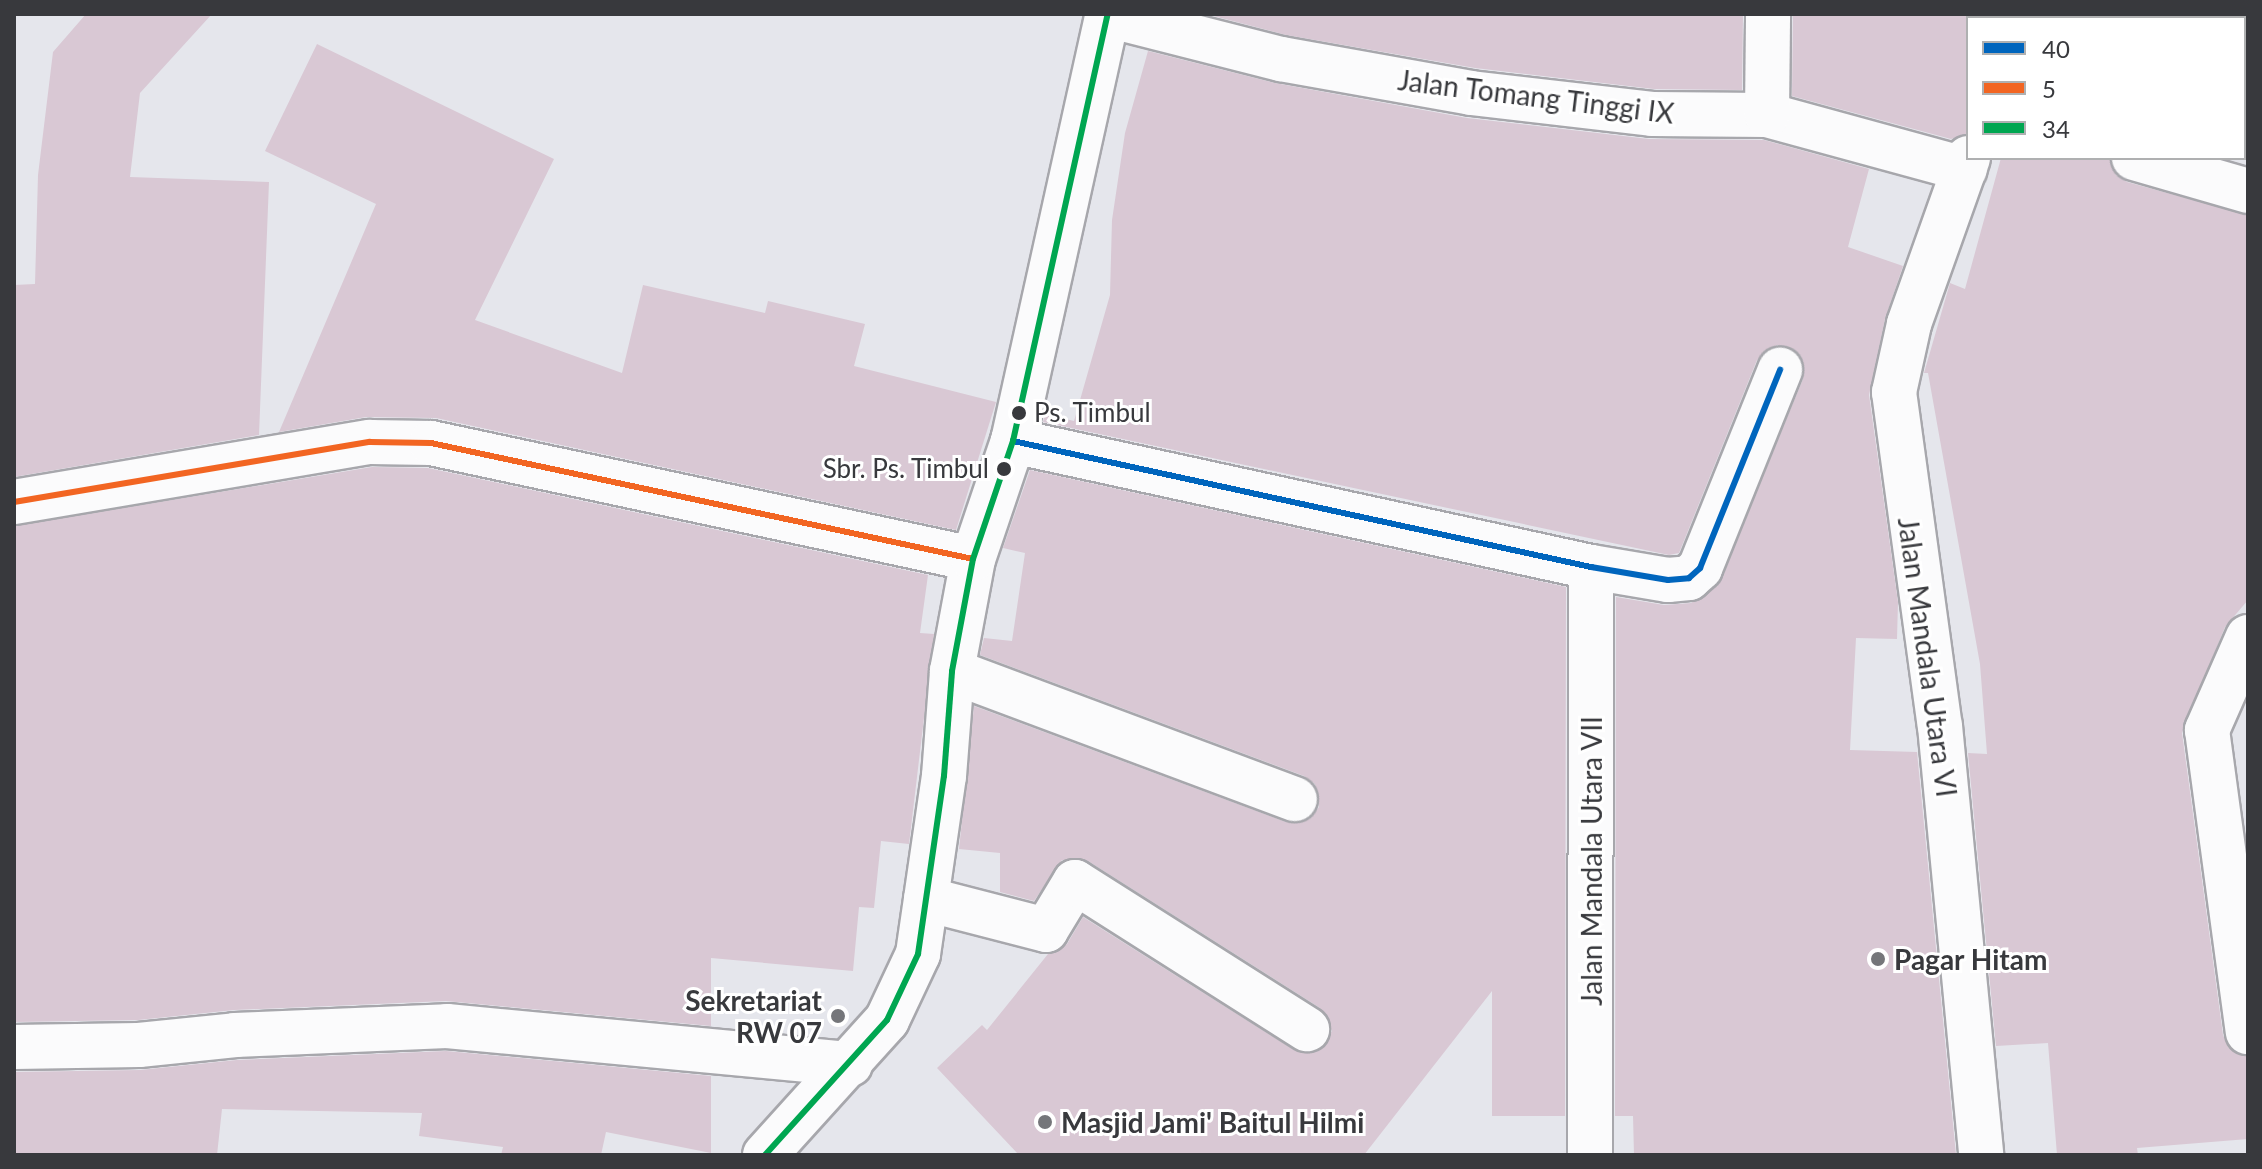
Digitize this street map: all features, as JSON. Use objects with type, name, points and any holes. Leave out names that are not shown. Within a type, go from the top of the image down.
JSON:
[{"type":"street","points":[[765,1155],[887,1020],[918,954],[952,671],[973,559],[1013,441],[1108,14]]},
{"type":"street","name":"Jalan Tomang Tinggi IX","points":[[1108,14],[1281,59],[1471,93],[1652,114],[1767,115],[1966,163]]},
{"type":"street","points":[[1767,115],[1768,14]]},
{"type":"street","points":[[2141,160],[2248,191]]},
{"type":"street","name":"Jalan Mandala Utara VI","points":[[1966,163],[1909,324],[1894,392],[1940,726],[1981,1155]]},
{"type":"street","points":[[1013,441],[1591,567],[1668,580],[1689,578],[1700,568],[1780,370]]},
{"type":"street","points":[[14,502],[370,442],[455,447],[973,559]]},
{"type":"street","name":"Jalan Mandala Utara VII","points":[[1590,1155],[1591,567]]},
{"type":"street","points":[[2248,637],[2207,730],[2248,1032]]},
{"type":"street","points":[[952,671],[1295,799]]},
{"type":"street","points":[[926,899],[1046,930],[1075,882],[1307,1029]]},
{"type":"street","points":[[14,1047],[139,1045],[235,1035],[447,1026],[850,1064]]},
{"type":"building","points":[[86,14],[212,14],[140,93],[130,177],[269,182],[259,435],[14,477],[14,285],[35,284],[38,175],[53,52]]},
{"type":"building","points":[[1206,14],[1743,14],[1742,90],[1654,89],[1475,68],[1286,35]]},
{"type":"building","points":[[1793,14],[1968,14],[1966,135],[1951,139],[1792,96]]},
{"type":"building","points":[[317,44],[554,159],[475,320],[622,373],[643,285],[765,313],[768,301],[865,324],[854,366],[996,402],[956,530],[436,418],[366,417],[279,432],[376,204],[265,151]]},
{"type":"building","points":[[1148,51],[1275,83],[1467,118],[1649,139],[1764,140],[1869,169],[1848,247],[1903,266],[1885,319],[1869,395],[1898,602],[1897,639],[1856,638],[1850,750],[1917,752],[1956,1155],[1634,1155],[1633,1116],[1615,1116],[1616,597],[1664,605],[1691,603],[1717,586],[1803,379],[1800,355],[1777,345],[1757,360],[1679,553],[1669,555],[1043,422],[1045,414],[1074,421],[1110,295],[1112,220],[1125,133]]},
{"type":"building","points":[[2000,160],[2111,160],[2116,175],[2127,182],[2248,215],[2248,600],[2225,627],[2182,733],[2223,1035],[2229,1048],[2248,1056],[2248,1139],[2137,1148],[2138,1155],[2057,1155],[2048,1043],[1996,1046],[1968,753],[1987,754],[1980,664],[1928,373],[1924,373],[1950,283],[1965,289]]},
{"type":"building","points":[[372,467],[428,468],[928,575],[920,633],[934,634],[909,844],[881,841],[874,908],[859,907],[853,971],[711,958],[711,1026],[446,1001],[234,1010],[138,1020],[14,1022],[14,526]]},
{"type":"building","points":[[1030,470],[1566,587],[1565,1116],[1492,1116],[1492,991],[1364,1155],[1019,1155],[937,1068],[982,1025],[987,1030],[1048,954],[1067,944],[1083,917],[1294,1050],[1318,1051],[1332,1031],[1320,1008],[1088,861],[1062,860],[1034,901],[1000,892],[1000,853],[959,849],[974,706],[1286,822],[1310,819],[1319,807],[1315,784],[1304,776],[980,655],[984,638],[1012,641],[1025,553],[1003,548]]},
{"type":"building","points":[[446,1051],[711,1076],[711,1153],[606,1132],[601,1155],[501,1155],[503,1147],[419,1136],[422,1113],[222,1109],[217,1155],[14,1155],[14,1072],[140,1070],[237,1060]]},
{"type":"transit line","name":"34","points":[[765,1155],[887,1020],[918,954],[944,776],[952,671],[973,559],[1013,441],[1108,14]]},
{"type":"transit line","name":"40","points":[[1013,441],[1591,567],[1668,580],[1689,578],[1700,568],[1780,370]]},
{"type":"transit line","name":"5","points":[[14,502],[370,442],[431,443],[973,559]]},
{"type":"place","name":"Ps. Timbul","points":[[1019,413]]},
{"type":"place","name":"Sbr. Ps. Timbul","points":[[1004,469]]},
{"type":"place","name":"Pagar Hitam","points":[[1878,959]]},
{"type":"place","name":"Sekretariat RW 07","points":[[838,1016]]},
{"type":"place","name":"Masjid Jami' Baitul Hilmi","points":[[1045,1122]]}]
